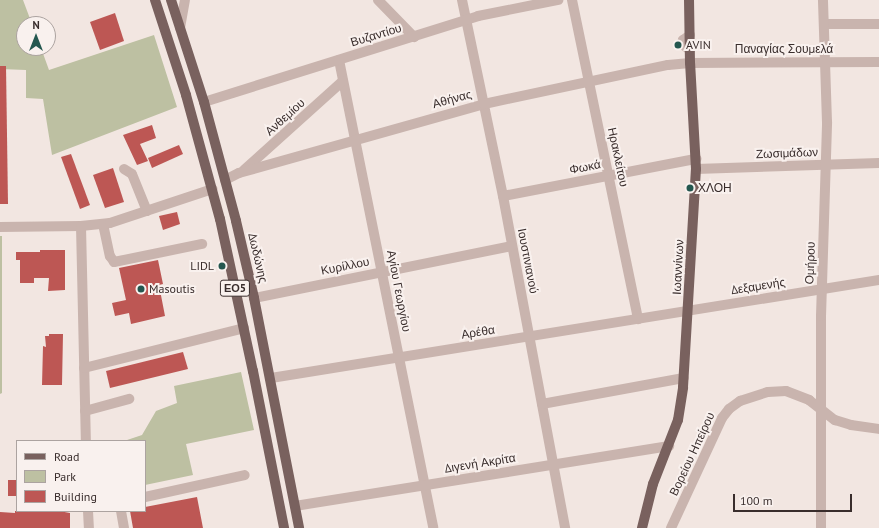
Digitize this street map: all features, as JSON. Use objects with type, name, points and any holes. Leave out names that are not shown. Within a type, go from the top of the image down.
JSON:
[{"type":"main road","name":"ΕΟ5","points":[[155,0],[184,88],[212,189],[244,328],[284,528]]},
{"type":"main road","name":"Δωδώνης","points":[[171,0],[204,102],[254,298],[300,528]]},
{"type":"main road","name":"Ιωαννίνων","points":[[642,528],[652,484],[669,446],[680,412],[684,378],[696,164],[690,63],[690,0]]},
{"type":"street","points":[[180,28],[185,0]]},
{"type":"street","points":[[378,0],[414,37]]},
{"type":"street","name":"Ιουστινιανού","points":[[462,0],[503,196],[565,528]]},
{"type":"street","name":"Βυζαντίου","points":[[204,102],[484,14],[558,0]]},
{"type":"street","name":"Ηρακλείτου","points":[[572,0],[638,319]]},
{"type":"street","name":"Ομήρου","points":[[821,528],[820,409],[822,289],[827,165],[826,62],[823,0]]},
{"type":"street","points":[[825,24],[879,24]]},
{"type":"street","name":"Αγίου Γεωργίου","points":[[339,60],[433,528]]},
{"type":"street","name":"Παναγίας Σουμελά","points":[[690,63],[879,62]]},
{"type":"street","name":"Αθήνας","points":[[225,180],[243,172],[355,139],[484,104],[668,65],[690,63]]},
{"type":"street","name":"Ανθεμίου","points":[[243,172],[343,81]]},
{"type":"street","name":"Ζωσιμάδων","points":[[696,164],[827,165],[879,163]]},
{"type":"street","name":"Φωκά","points":[[503,196],[608,175],[696,164]]},
{"type":"street","points":[[124,169],[132,174],[147,211]]},
{"type":"street","points":[[0,227],[81,226],[103,224],[212,189]]},
{"type":"street","points":[[103,224],[110,256],[114,262],[202,244]]},
{"type":"street","points":[[81,226],[86,440]]},
{"type":"street","name":"Κυρίλλου","points":[[254,298],[512,246]]},
{"type":"street","name":"Δεξαμενής","points":[[688,311],[879,280]]},
{"type":"street","name":"Αρέθα","points":[[271,378],[688,311]]},
{"type":"street","points":[[84,368],[244,328]]},
{"type":"street","points":[[542,404],[684,378]]},
{"type":"street","name":"Βορείου Ηπείρου","points":[[671,528],[719,424],[732,407],[755,396],[780,391],[804,397],[829,417],[842,423],[879,429]]},
{"type":"street","points":[[85,411],[130,399]]},
{"type":"street","name":"Διγενή Ακρίτα","points":[[295,506],[669,446]]},
{"type":"street","points":[[146,497],[245,475]]},
{"type":"street","points":[[89,512],[89,528]]},
{"type":"street","points":[[121,512],[124,528]]},
{"type":"green space","points":[[0,0],[23,0],[29,16],[16,16],[16,56],[44,56],[49,70],[154,35],[177,107],[52,155],[43,99],[26,98],[26,70],[0,69]]},
{"type":"green space","points":[[0,236],[2,236],[2,393],[0,394]]},
{"type":"green space","points":[[241,372],[254,430],[186,444],[193,475],[146,485],[146,440],[127,440],[142,435],[156,411],[177,403],[174,386]]},
{"type":"building","points":[[115,13],[124,41],[100,50],[90,22]]},
{"type":"building","points":[[0,66],[6,66],[8,204],[0,204]]},
{"type":"building","points":[[152,125],[156,138],[140,144],[148,161],[137,165],[123,135]]},
{"type":"building","points":[[179,145],[183,154],[152,168],[148,158]]},
{"type":"building","points":[[71,154],[90,205],[80,209],[61,157]]},
{"type":"building","points":[[113,168],[124,202],[105,208],[93,175]]},
{"type":"building","points":[[177,212],[180,224],[163,230],[159,216]]},
{"type":"building","points":[[40,250],[65,250],[65,290],[48,291],[49,278],[34,278],[34,283],[20,283],[20,260],[16,260],[16,252],[40,252]]},
{"type":"building","name":"Masoutis","points":[[158,260],[163,284],[159,285],[165,316],[131,324],[129,313],[115,316],[112,303],[126,300],[119,268]]},
{"type":"building","points":[[49,334],[63,334],[62,385],[42,385],[43,346],[46,347],[45,336],[49,336]]},
{"type":"building","points":[[183,352],[188,369],[110,388],[106,371]]},
{"type":"building","points":[[8,480],[16,480],[16,496],[8,496]]},
{"type":"building","points":[[197,497],[203,528],[133,528],[130,512],[146,512],[146,507]]},
{"type":"building","points":[[16,511],[70,513],[70,528],[0,528],[0,512],[15,513]]},
{"type":"place","name":"AVIN","points":[[678,45]]},
{"type":"place","name":"ΧΛΟΗ","points":[[690,188]]},
{"type":"place","name":"LIDL","points":[[222,266]]},
{"type":"place","name":"Masoutis","points":[[141,289]]}]
